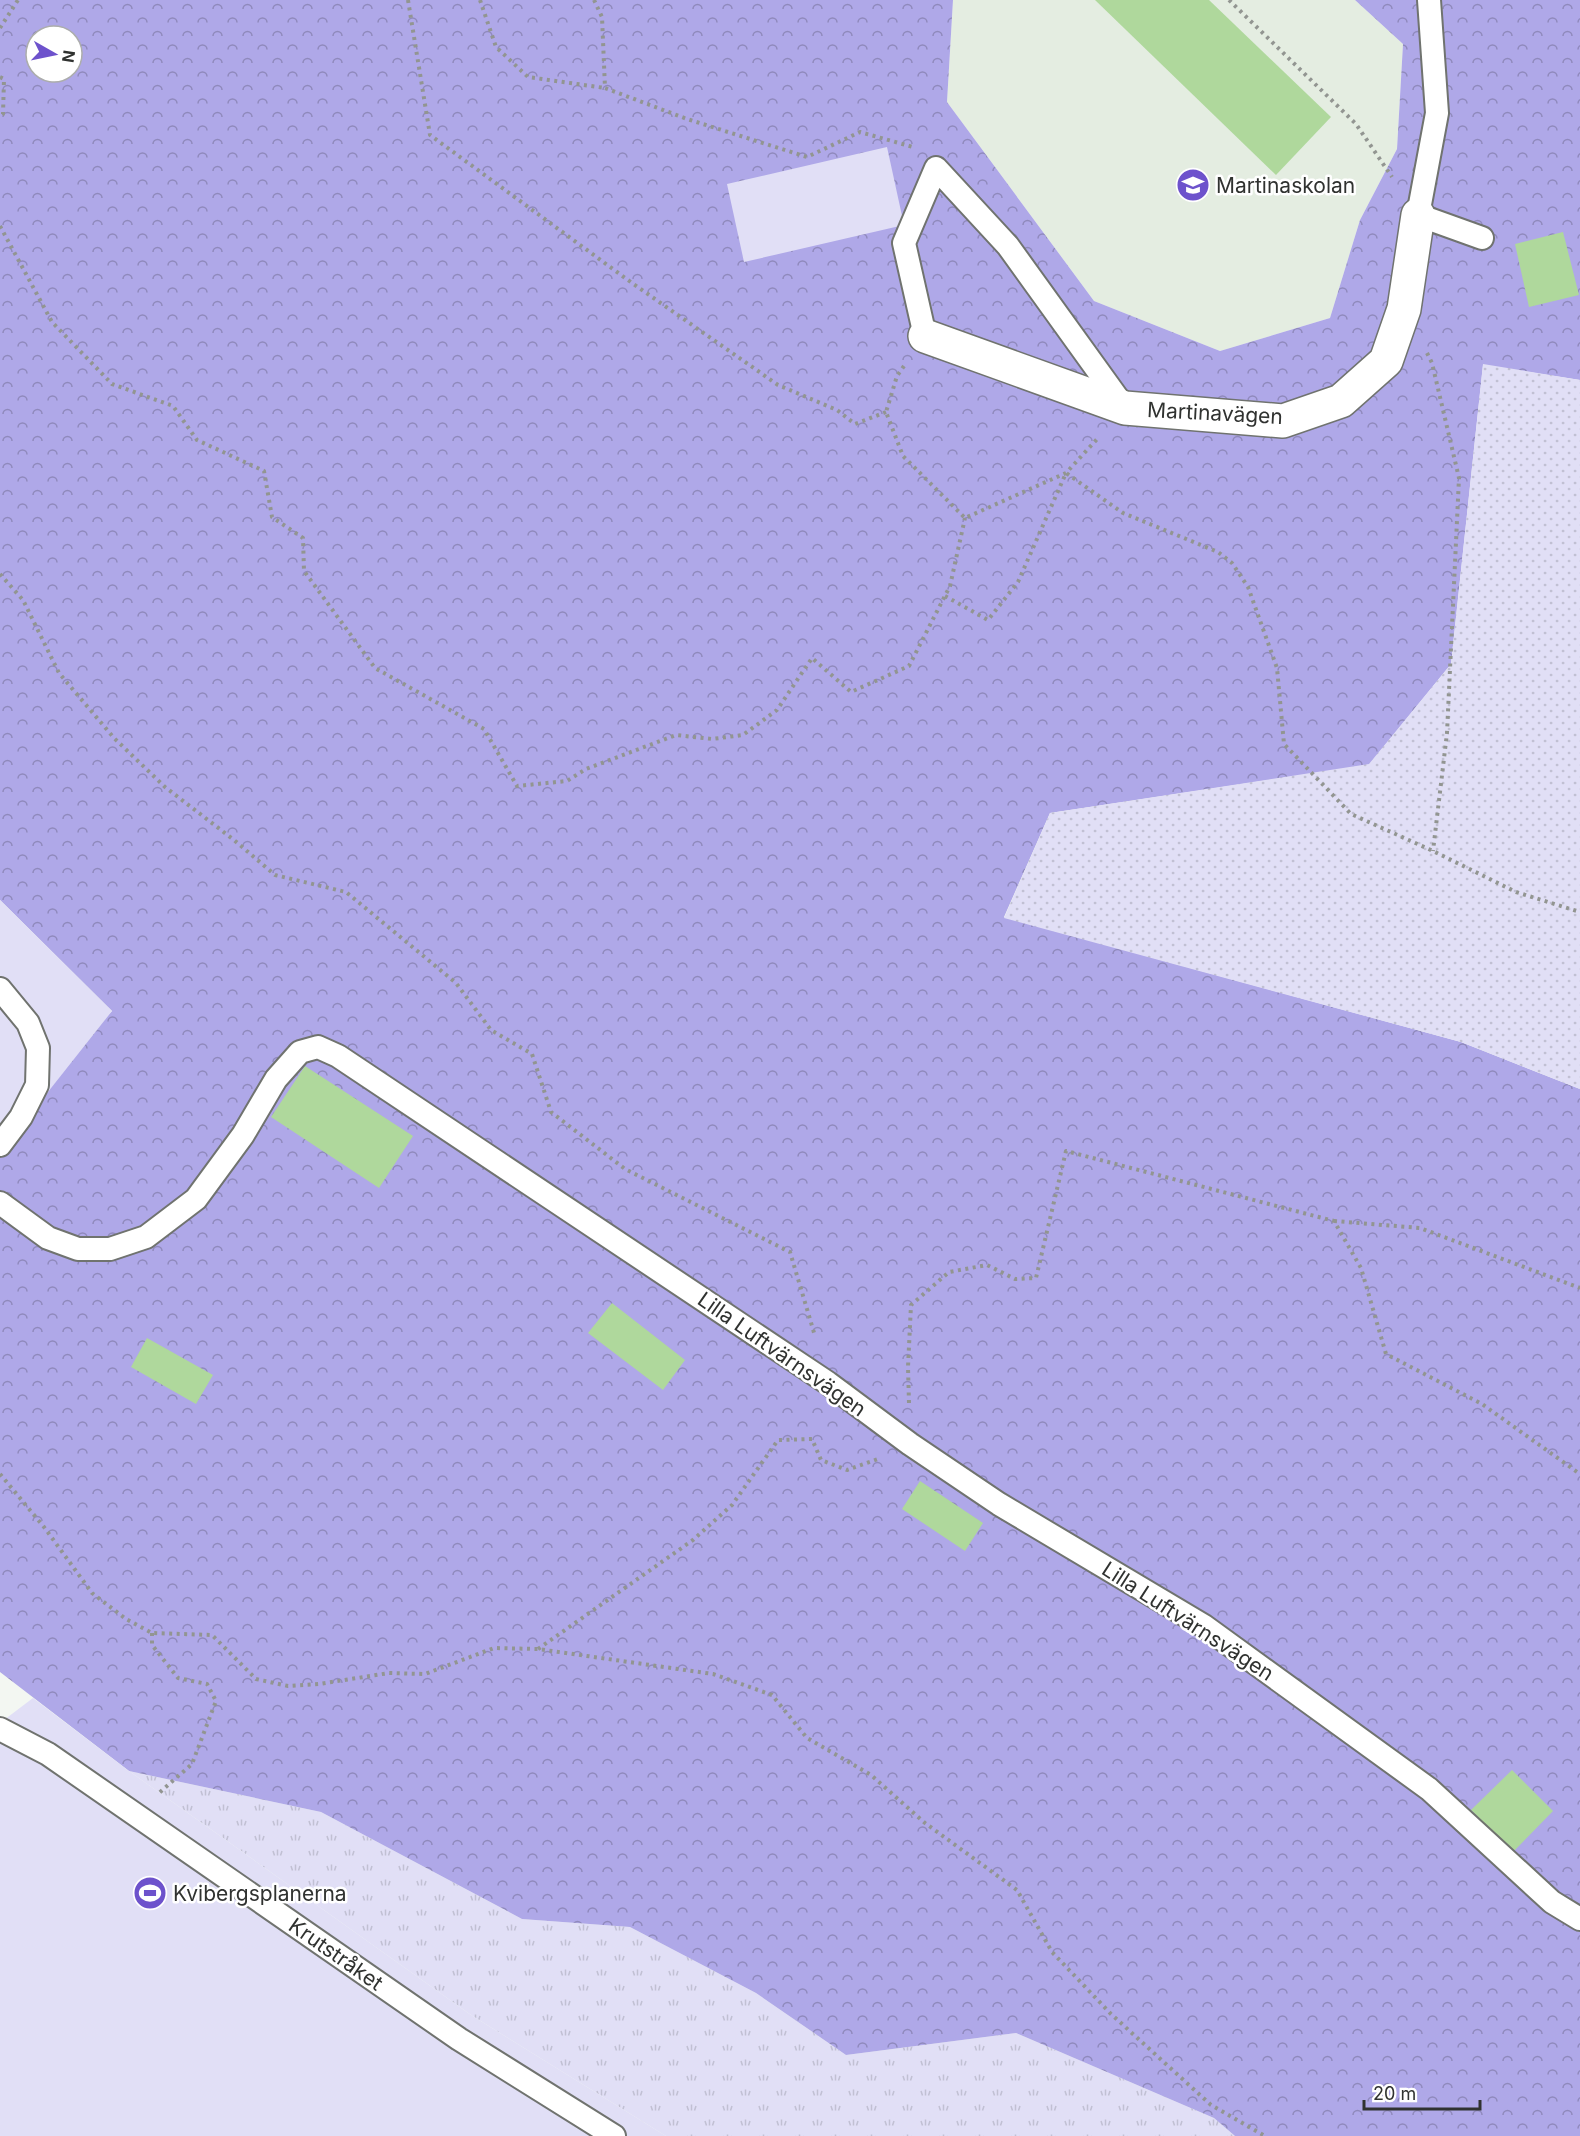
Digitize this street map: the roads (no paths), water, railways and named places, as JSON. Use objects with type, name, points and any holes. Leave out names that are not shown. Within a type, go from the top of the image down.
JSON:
[{"type":"street","name":"Martinavägen","points":[[925,336],[1125,408],[1283,421],[1341,401],[1386,361],[1404,309],[1418,215]]},
{"type":"lane","name":"Martinavägen","points":[[1418,215],[1437,113],[1429,0]]},
{"type":"lane","points":[[925,336],[904,243],[936,168],[1008,246],[1125,408]]},
{"type":"lane","points":[[1418,215],[1482,237]]},
{"type":"lane","points":[[0,989],[28,1023],[38,1048],[37,1085],[21,1117],[0,1145]]},
{"type":"lane","name":"Lilla Luftvärnsvägen","points":[[0,1203],[48,1238],[78,1249],[110,1249],[146,1237],[196,1199],[243,1135],[276,1079],[300,1052],[318,1047],[338,1056],[828,1383],[910,1444],[999,1504],[1204,1626],[1429,1789],[1552,1902],[1580,1920]]},
{"type":"lane","name":"Krutstråket","points":[[0,1729],[48,1754],[459,2039],[615,2136]]},
{"type":"place","name":"Martinaskolan","points":[[1193,185]]},
{"type":"place","name":"Kvibergsplanerna","points":[[150,1893]]}]
